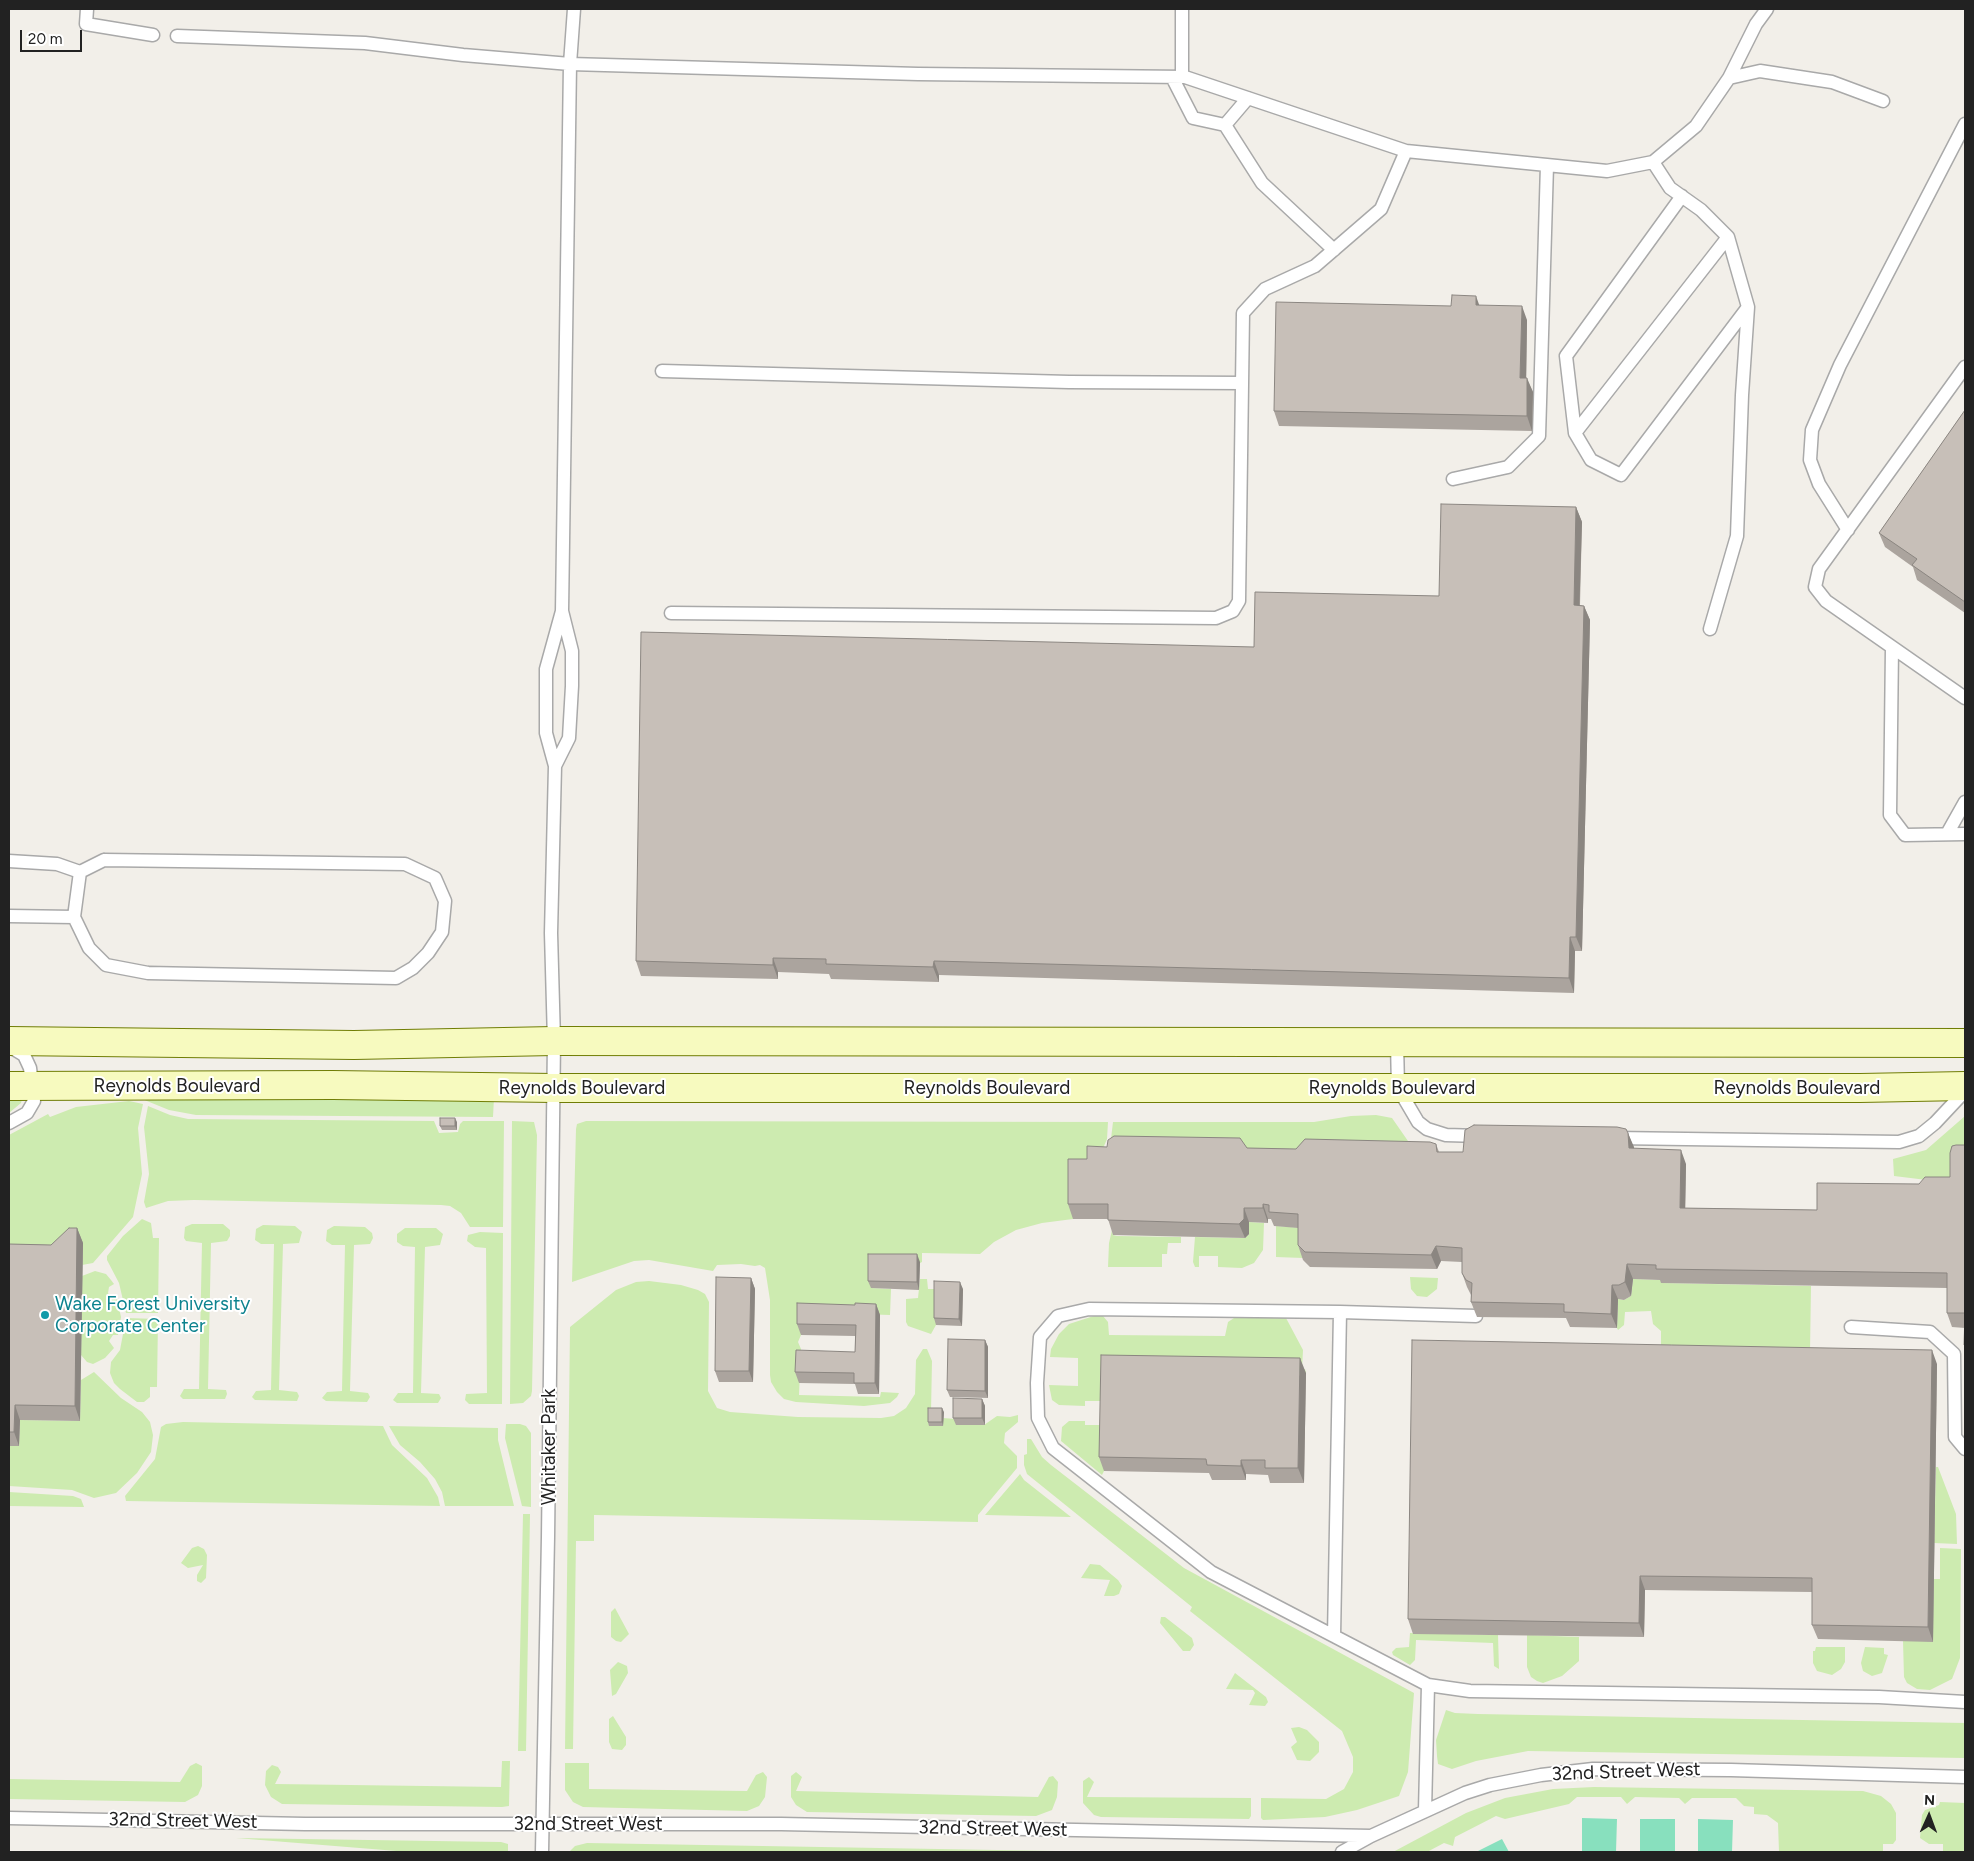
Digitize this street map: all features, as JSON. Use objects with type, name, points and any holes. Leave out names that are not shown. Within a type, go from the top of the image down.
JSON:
[{"type":"main road","points":[[9,1041],[354,1045],[554,1042],[1965,1043]]},
{"type":"main road","name":"Reynolds Boulevard","points":[[20,1086],[333,1085],[554,1088],[1860,1088],[1965,1086]]},
{"type":"lane","points":[[87,9],[86,24],[153,35]]},
{"type":"lane","points":[[555,766],[546,733],[546,670],[562,611],[570,64],[574,9]]},
{"type":"lane","points":[[1182,9],[1177,77],[1193,118],[1225,125],[1262,182],[1334,250]]},
{"type":"lane","points":[[1756,24],[1760,9]]},
{"type":"lane","points":[[177,36],[366,43],[463,55],[570,64],[918,74],[1177,77],[1248,98],[1406,151],[1607,171],[1653,162],[1696,126],[1729,78],[1756,24],[1767,9]]},
{"type":"lane","points":[[1729,78],[1760,71],[1832,82],[1883,101]]},
{"type":"lane","points":[[1225,125],[1248,98]]},
{"type":"lane","points":[[1848,530],[1819,484],[1810,460],[1812,430],[1840,365],[1965,124]]},
{"type":"lane","points":[[671,613],[1216,618],[1233,611],[1239,601],[1243,313],[1265,289],[1315,266],[1382,209],[1406,151]]},
{"type":"lane","points":[[1653,162],[1670,188],[1701,210],[1728,237],[1748,307],[1742,395],[1737,536],[1710,630]]},
{"type":"lane","points":[[1453,479],[1508,466],[1539,436],[1547,165]]},
{"type":"lane","points":[[1682,196],[1566,356],[1575,433],[1591,460],[1621,475],[1748,307]]},
{"type":"lane","points":[[1575,433],[1728,237]]},
{"type":"lane","points":[[1965,367],[1819,569],[1815,587],[1826,601],[1965,698]]},
{"type":"lane","points":[[662,372],[1069,382],[1242,383]]},
{"type":"lane","points":[[555,766],[569,738],[572,686],[572,651],[562,611]]},
{"type":"lane","points":[[1892,647],[1890,815],[1905,835],[1965,834]]},
{"type":"lane","name":"Whitaker Park","points":[[542,1852],[554,1088],[551,933],[555,766]]},
{"type":"lane","points":[[1947,834],[1965,802]]},
{"type":"lane","points":[[9,861],[57,864],[80,872],[104,860],[405,864],[435,878],[445,901],[442,932],[428,953],[413,968],[396,978],[148,973],[106,965],[89,948],[74,917],[80,872]]},
{"type":"lane","points":[[9,916],[74,917]]},
{"type":"lane","points":[[1397,1042],[1398,1088],[1414,1116],[1427,1129],[1446,1135],[1495,1136]]},
{"type":"lane","points":[[9,1045],[24,1055],[30,1068],[20,1086],[34,1101],[31,1109],[9,1123]]},
{"type":"lane","points":[[1604,1138],[1899,1142],[1919,1136],[1935,1123],[1965,1091]]},
{"type":"lane","points":[[1476,1316],[1340,1312],[1089,1309],[1058,1316],[1040,1337],[1037,1383],[1038,1418],[1053,1448],[1211,1572],[1428,1684],[1470,1691],[1879,1697],[1965,1702]]},
{"type":"lane","points":[[1334,1636],[1340,1312]]},
{"type":"lane","points":[[1851,1327],[1930,1332],[1954,1354],[1955,1437],[1965,1449]]},
{"type":"lane","points":[[1425,1810],[1428,1684]]},
{"type":"lane","name":"32nd Street West","points":[[9,1818],[305,1824],[780,1824],[1371,1836],[1465,1793],[1490,1785],[1541,1775],[1593,1770],[1731,1770],[1965,1777]]},
{"type":"lane","points":[[1342,1852],[1371,1836]]},
{"type":"green space","points":[[9,1096],[22,1099],[21,1103],[9,1113]]},
{"type":"green space","points":[[494,1098],[493,1117],[196,1115],[169,1110],[142,1099]]},
{"type":"green space","points":[[129,1101],[143,1104],[138,1128],[142,1174],[133,1217],[93,1263],[82,1265],[83,1243],[9,1258],[9,1135],[48,1114],[50,1117],[76,1107]]},
{"type":"green space","points":[[148,1106],[170,1115],[188,1119],[434,1121],[439,1133],[458,1132],[463,1121],[504,1121],[503,1227],[470,1227],[461,1213],[450,1206],[441,1205],[194,1200],[168,1201],[146,1208],[144,1202],[149,1174],[144,1127]]},
{"type":"green space","points":[[1376,1115],[1392,1118],[1408,1141],[1427,1152],[1107,1148],[1111,1139],[1113,1122],[1314,1122],[1351,1116]]},
{"type":"green space","points":[[1965,1116],[1965,1159],[1956,1192],[1935,1181],[1894,1176],[1893,1159],[1926,1150]]},
{"type":"green space","points":[[512,1121],[534,1122],[537,1135],[532,1391],[531,1396],[523,1403],[510,1404]]},
{"type":"green space","points":[[586,1121],[1108,1122],[1107,1139],[1073,1219],[1042,1223],[1016,1230],[994,1242],[980,1254],[922,1253],[922,1262],[871,1288],[891,1289],[890,1315],[860,1314],[801,1335],[798,1342],[801,1349],[799,1395],[880,1397],[881,1392],[899,1393],[890,1403],[864,1406],[796,1402],[784,1399],[777,1392],[771,1382],[770,1375],[770,1300],[765,1268],[760,1265],[717,1265],[713,1271],[649,1260],[634,1261],[572,1282],[576,1129],[577,1124]]},
{"type":"green space","points":[[142,1219],[151,1223],[153,1238],[159,1238],[158,1313],[126,1313],[119,1283],[107,1260],[107,1256],[123,1236]]},
{"type":"green space","points":[[1249,1222],[1264,1223],[1263,1250],[1254,1263],[1242,1268],[1218,1267],[1218,1256],[1199,1256],[1199,1267],[1195,1267],[1193,1262],[1195,1237],[1245,1238],[1249,1234]]},
{"type":"green space","points":[[192,1224],[223,1224],[230,1230],[230,1236],[227,1241],[211,1243],[208,1389],[226,1390],[225,1399],[183,1399],[180,1396],[184,1389],[199,1389],[202,1243],[186,1241],[184,1238],[185,1227]]},
{"type":"green space","points":[[263,1225],[295,1226],[302,1232],[299,1243],[283,1244],[279,1390],[297,1392],[299,1396],[297,1401],[255,1400],[252,1397],[256,1391],[271,1390],[274,1244],[261,1244],[255,1240],[256,1229]]},
{"type":"green space","points":[[334,1226],[365,1227],[372,1233],[373,1238],[370,1244],[354,1245],[350,1391],[368,1393],[370,1397],[367,1402],[326,1401],[322,1398],[327,1392],[342,1391],[345,1245],[332,1245],[326,1241],[327,1230]]},
{"type":"green space","points":[[1276,1226],[1303,1228],[1303,1258],[1276,1257]]},
{"type":"green space","points":[[405,1228],[436,1228],[443,1234],[440,1245],[425,1247],[421,1393],[439,1394],[441,1398],[438,1403],[397,1403],[393,1400],[398,1393],[413,1393],[415,1247],[403,1246],[397,1242],[397,1234]]},
{"type":"green space","points":[[1112,1230],[1113,1235],[1117,1236],[1181,1237],[1181,1243],[1168,1243],[1167,1254],[1162,1254],[1162,1267],[1108,1267],[1109,1243]]},
{"type":"green space","points":[[480,1232],[503,1233],[502,1404],[469,1404],[465,1400],[466,1394],[487,1393],[486,1248],[475,1247],[467,1241],[468,1235]]},
{"type":"green space","points":[[95,1271],[106,1274],[114,1284],[109,1287],[108,1293],[110,1297],[117,1299],[121,1317],[118,1335],[113,1335],[109,1341],[114,1348],[105,1358],[93,1364],[87,1362],[81,1355],[82,1276]]},
{"type":"green space","points":[[1410,1277],[1438,1278],[1437,1289],[1427,1297],[1417,1296],[1411,1289]]},
{"type":"green space","points":[[920,1279],[927,1279],[928,1289],[937,1289],[936,1325],[931,1334],[908,1326],[906,1322],[906,1299],[918,1298]]},
{"type":"green space","points":[[1633,1279],[1661,1280],[1662,1283],[1811,1286],[1810,1352],[1661,1349],[1661,1331],[1653,1324],[1651,1311],[1625,1312],[1624,1325],[1618,1330],[1617,1328],[1618,1299],[1624,1300],[1631,1296]]},
{"type":"green space","points":[[649,1281],[681,1285],[705,1294],[709,1302],[708,1391],[717,1408],[730,1412],[798,1417],[881,1418],[894,1416],[906,1408],[915,1394],[916,1360],[923,1349],[927,1349],[932,1361],[931,1412],[943,1418],[956,1419],[956,1425],[984,1425],[997,1416],[1010,1417],[1018,1415],[1018,1422],[1005,1433],[1004,1443],[1017,1456],[1017,1468],[978,1515],[978,1522],[594,1515],[594,1541],[576,1541],[573,1749],[565,1749],[570,1327],[616,1290],[636,1282]]},
{"type":"green space","points":[[1097,1315],[1103,1316],[1108,1322],[1109,1335],[1225,1336],[1228,1322],[1234,1318],[1286,1318],[1303,1350],[1302,1369],[1305,1369],[1306,1373],[1105,1401],[1085,1401],[1085,1406],[1059,1405],[1052,1400],[1049,1385],[1078,1386],[1078,1358],[1050,1357],[1051,1349],[1059,1334],[1069,1324]]},
{"type":"green space","points":[[126,1318],[158,1319],[157,1387],[150,1387],[150,1397],[144,1402],[137,1402],[120,1389],[114,1383],[110,1373],[111,1362],[120,1350]]},
{"type":"green space","points":[[94,1372],[121,1398],[142,1412],[150,1422],[153,1435],[151,1452],[137,1473],[116,1493],[94,1498],[72,1490],[9,1486],[9,1446],[19,1446],[20,1420],[80,1421],[81,1380]]},
{"type":"green space","points":[[1069,1421],[1085,1421],[1085,1425],[1105,1425],[1104,1471],[1102,1475],[1061,1441],[1062,1427]]},
{"type":"green space","points":[[183,1422],[383,1426],[392,1445],[427,1478],[438,1497],[440,1506],[126,1501],[125,1496],[155,1459],[161,1427],[166,1424]]},
{"type":"green space","points":[[506,1424],[526,1426],[531,1433],[531,1507],[522,1506],[505,1438]]},
{"type":"green space","points":[[389,1426],[498,1428],[498,1440],[514,1506],[445,1506],[442,1492],[435,1479],[420,1462],[400,1445]]},
{"type":"green space","points":[[1027,1439],[1031,1439],[1042,1457],[1051,1465],[1184,1568],[1414,1693],[1408,1772],[1399,1796],[1357,1810],[1325,1817],[1263,1820],[1261,1818],[1261,1798],[1326,1799],[1344,1789],[1353,1772],[1353,1757],[1342,1731],[1190,1611],[1192,1607],[1027,1474],[1024,1465],[1024,1455],[1027,1454]]},
{"type":"green space","points":[[1936,1467],[1938,1467],[1956,1514],[1957,1544],[1934,1543]]},
{"type":"green space","points":[[1020,1474],[1024,1480],[1071,1517],[985,1515]]},
{"type":"green space","points":[[9,1492],[73,1496],[81,1499],[84,1507],[9,1506]]},
{"type":"green space","points":[[523,1514],[530,1514],[526,1751],[518,1751]]},
{"type":"green space","points":[[198,1546],[204,1549],[207,1555],[206,1578],[201,1583],[197,1581],[197,1575],[203,1565],[188,1568],[181,1563],[192,1548]]},
{"type":"green space","points":[[1940,1548],[1961,1549],[1960,1658],[1952,1679],[1930,1690],[1917,1689],[1907,1683],[1904,1677],[1903,1641],[1934,1579],[1940,1579]]},
{"type":"green space","points":[[1090,1564],[1100,1565],[1118,1580],[1122,1586],[1119,1594],[1104,1596],[1110,1580],[1081,1578]]},
{"type":"green space","points":[[615,1608],[629,1634],[621,1642],[611,1637],[611,1612]]},
{"type":"green space","points":[[1161,1617],[1165,1617],[1192,1638],[1194,1645],[1190,1651],[1183,1651],[1160,1623]]},
{"type":"green space","points":[[1410,1633],[1498,1635],[1499,1669],[1494,1666],[1493,1643],[1416,1640],[1415,1660],[1410,1665],[1393,1655],[1392,1652],[1396,1648],[1409,1647]]},
{"type":"green space","points":[[1527,1635],[1579,1637],[1579,1661],[1562,1676],[1543,1683],[1537,1681],[1531,1677],[1527,1667]]},
{"type":"green space","points":[[1816,1647],[1845,1647],[1845,1662],[1841,1669],[1832,1675],[1817,1671],[1813,1663],[1813,1651],[1815,1651]]},
{"type":"green space","points":[[1865,1647],[1884,1648],[1884,1654],[1888,1655],[1882,1673],[1872,1676],[1863,1671],[1861,1663]]},
{"type":"green space","points":[[618,1662],[627,1666],[628,1673],[616,1694],[612,1696],[610,1670]]},
{"type":"green space","points":[[1235,1673],[1266,1697],[1268,1702],[1265,1706],[1249,1705],[1255,1693],[1253,1690],[1226,1689]]},
{"type":"green space","points":[[1446,1710],[1455,1713],[1478,1714],[1965,1723],[1965,1758],[1528,1751],[1476,1761],[1452,1769],[1438,1764],[1437,1756],[1436,1740]]},
{"type":"green space","points":[[613,1716],[626,1737],[626,1745],[622,1750],[612,1749],[609,1742],[609,1719]]},
{"type":"green space","points":[[1299,1727],[1307,1730],[1319,1742],[1319,1752],[1310,1761],[1297,1760],[1291,1747],[1297,1742],[1291,1728]]},
{"type":"green space","points":[[502,1761],[510,1761],[509,1806],[502,1807],[282,1804],[271,1797],[265,1785],[266,1771],[272,1765],[278,1767],[281,1772],[275,1784],[501,1787]]},
{"type":"green space","points":[[196,1763],[202,1766],[202,1786],[198,1795],[185,1802],[9,1799],[9,1779],[180,1782],[190,1766]]},
{"type":"green space","points":[[565,1763],[589,1763],[589,1789],[747,1791],[756,1775],[763,1772],[767,1777],[765,1797],[759,1806],[747,1811],[583,1807],[573,1802],[565,1790]]},
{"type":"green space","points":[[796,1772],[802,1777],[796,1791],[1038,1797],[1049,1777],[1053,1776],[1058,1782],[1057,1797],[1052,1810],[1036,1816],[807,1812],[796,1805],[791,1797],[791,1776]]},
{"type":"green space","points":[[1089,1777],[1094,1782],[1087,1797],[1251,1798],[1251,1816],[1249,1819],[1101,1817],[1094,1815],[1083,1803],[1083,1781]]},
{"type":"green space","points":[[1594,1787],[1863,1791],[1881,1796],[1891,1804],[1896,1813],[1896,1840],[1893,1844],[1883,1844],[1883,1852],[1779,1852],[1778,1823],[1767,1815],[1754,1814],[1754,1807],[1744,1806],[1736,1798],[1692,1798],[1685,1804],[1679,1798],[1635,1797],[1627,1804],[1621,1797],[1577,1797],[1569,1804],[1505,1819],[1496,1816],[1455,1837],[1453,1846],[1444,1843],[1427,1852],[1393,1852],[1466,1813],[1505,1798],[1553,1789]]},
{"type":"green space","points":[[1940,1802],[1965,1803],[1965,1852],[1943,1852],[1943,1844],[1929,1844],[1920,1838],[1922,1815],[1925,1810],[1939,1805]]},
{"type":"green space","points":[[1582,1818],[1617,1819],[1616,1852],[1582,1852]]},
{"type":"green space","points":[[1640,1819],[1675,1819],[1675,1852],[1640,1852]]},
{"type":"green space","points":[[1698,1819],[1733,1820],[1732,1852],[1698,1852]]},
{"type":"green space","points":[[236,1838],[501,1842],[508,1844],[508,1852],[409,1852]]},
{"type":"green space","points":[[1502,1839],[1509,1852],[1476,1852]]},
{"type":"green space","points":[[587,1843],[1114,1852],[569,1852],[575,1846]]},
{"type":"building","points":[[1452,295],[1476,296],[1476,305],[1522,306],[1520,378],[1527,378],[1527,416],[1274,411],[1276,302],[1451,306]]},
{"type":"building","points":[[1965,410],[1965,602],[1912,565],[1917,559],[1879,533]]},
{"type":"building","points":[[1441,504],[1576,507],[1574,605],[1584,606],[1576,937],[1570,937],[1569,978],[934,961],[933,967],[826,964],[826,959],[773,958],[773,965],[636,961],[641,632],[1254,647],[1255,592],[1439,596]]},
{"type":"building","points":[[440,1118],[455,1118],[455,1126],[440,1126]]},
{"type":"building","points":[[1474,1125],[1617,1127],[1626,1129],[1629,1148],[1681,1150],[1680,1208],[1817,1210],[1817,1183],[1919,1184],[1925,1177],[1950,1177],[1950,1153],[1952,1146],[1965,1145],[1965,1313],[1947,1313],[1947,1273],[1656,1269],[1656,1265],[1627,1264],[1625,1282],[1619,1285],[1612,1285],[1611,1314],[1564,1312],[1564,1304],[1471,1302],[1472,1283],[1466,1280],[1462,1273],[1462,1248],[1436,1246],[1431,1255],[1305,1252],[1298,1245],[1298,1214],[1269,1212],[1269,1205],[1263,1204],[1263,1208],[1244,1208],[1244,1219],[1239,1224],[1108,1220],[1108,1204],[1068,1204],[1068,1159],[1087,1159],[1087,1146],[1107,1147],[1108,1140],[1114,1136],[1240,1138],[1247,1148],[1296,1149],[1305,1139],[1430,1142],[1436,1144],[1437,1152],[1463,1152],[1465,1130]]},
{"type":"building","name":"Wake Forest University Corporate Center","points":[[69,1228],[77,1228],[75,1406],[15,1405],[14,1432],[9,1432],[9,1244],[51,1245]]},
{"type":"building","points":[[868,1254],[917,1254],[917,1282],[868,1281]]},
{"type":"building","points":[[716,1277],[751,1278],[749,1371],[715,1371]]},
{"type":"building","points":[[934,1281],[960,1282],[959,1319],[934,1318]]},
{"type":"building","points":[[797,1303],[876,1304],[875,1383],[854,1383],[854,1373],[795,1372],[796,1350],[855,1352],[856,1325],[797,1324]]},
{"type":"building","points":[[1965,1313],[1965,1345],[1964,1345]]},
{"type":"building","points":[[948,1339],[985,1340],[985,1391],[947,1390]]},
{"type":"building","points":[[1412,1340],[1932,1350],[1928,1627],[1812,1625],[1812,1578],[1640,1576],[1639,1623],[1408,1619]]},
{"type":"building","points":[[1101,1355],[1300,1358],[1298,1468],[1265,1468],[1265,1460],[1241,1460],[1241,1466],[1207,1465],[1206,1459],[1099,1457]]},
{"type":"building","points":[[953,1398],[982,1399],[982,1418],[953,1418]]},
{"type":"building","points":[[928,1408],[942,1408],[942,1422],[928,1422]]},
{"type":"place","name":"Wake Forest University Corporate Center","points":[[45,1315]]}]
